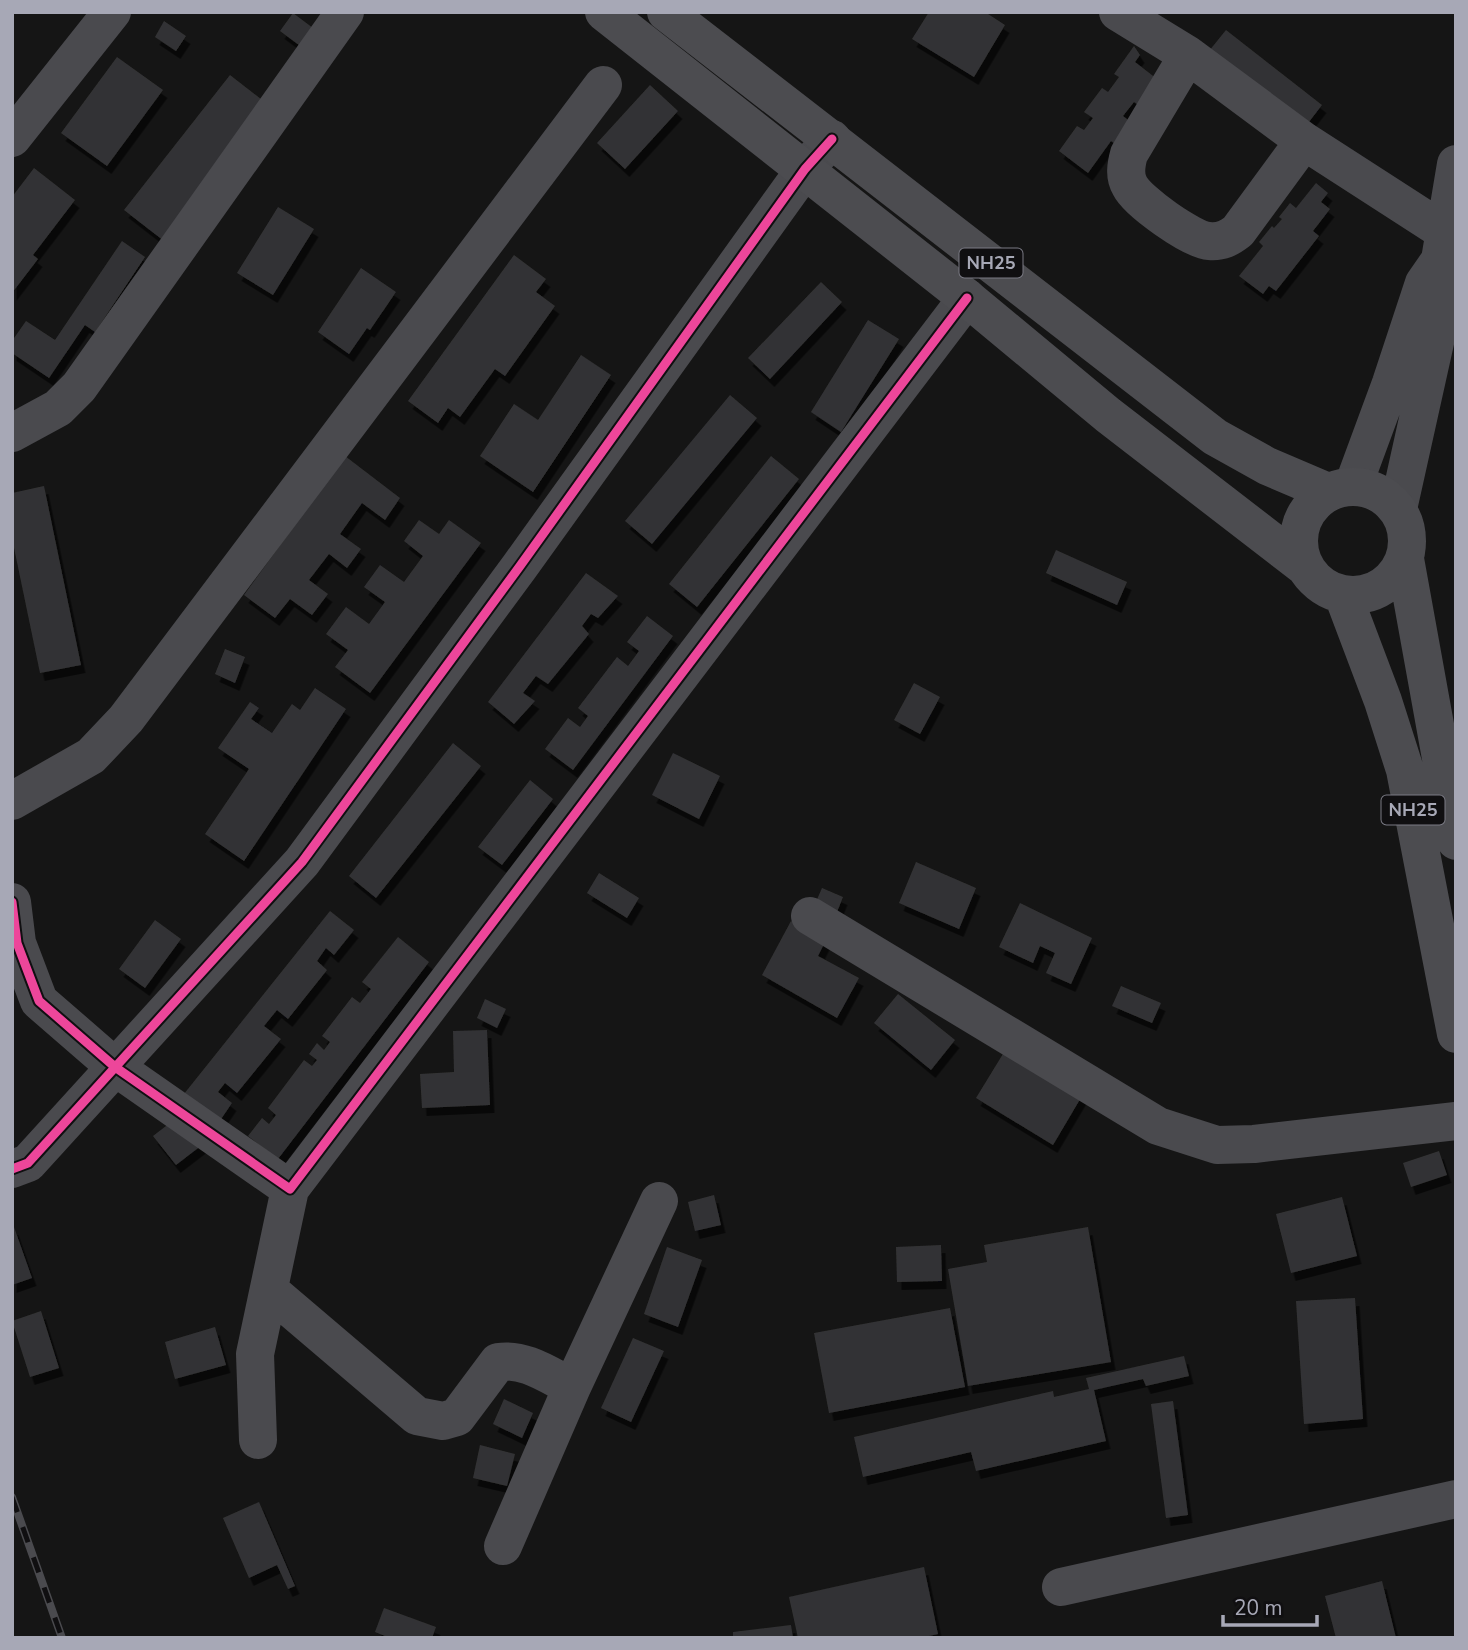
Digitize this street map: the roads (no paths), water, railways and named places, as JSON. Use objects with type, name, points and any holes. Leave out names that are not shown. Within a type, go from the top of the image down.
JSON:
[{"type":"main road","name":"NH25","points":[[604,12],[967,298],[1108,415],[1305,567],[1321,585],[1343,595],[1383,701],[1405,770],[1456,1034]]},
{"type":"main road","name":"NH25","points":[[666,12],[1215,437],[1267,466],[1341,489],[1379,492],[1398,509],[1408,533],[1405,559],[1456,841]]},
{"type":"main road","points":[[1305,567],[1298,538],[1307,512],[1341,489]]},
{"type":"main road","points":[[1343,595],[1368,594],[1391,581],[1405,559]]},
{"type":"street","points":[[12,138],[112,12]]},
{"type":"street","points":[[12,433],[58,408],[79,387],[345,12]]},
{"type":"street","points":[[1118,12],[1188,55],[1304,141],[1443,269]]},
{"type":"street","points":[[1188,55],[1129,155],[1125,169],[1130,186],[1141,200],[1196,238],[1208,242],[1226,240],[1238,230],[1304,141]]},
{"type":"street","points":[[12,801],[91,756],[126,719],[603,85]]},
{"type":"street","points":[[12,1169],[28,1163],[302,862],[520,566],[805,169],[832,139]]},
{"type":"street","points":[[1398,509],[1443,269],[1456,164]]},
{"type":"street","points":[[1341,489],[1443,269]]},
{"type":"street","points":[[258,1440],[255,1354],[290,1189],[967,298]]},
{"type":"street","points":[[12,902],[16,943],[39,1001],[115,1067],[290,1189]]},
{"type":"street","points":[[810,916],[1147,1119],[1170,1130],[1217,1144],[1254,1144],[1456,1121]]},
{"type":"street","points":[[503,1546],[572,1387],[659,1201]]},
{"type":"street","points":[[269,1290],[417,1416],[443,1421],[457,1417],[498,1362],[508,1360],[525,1363],[572,1387]]},
{"type":"street","points":[[1061,1587],[1456,1499]]},
{"type":"railway","points":[[12,1497],[62,1638]]}]
